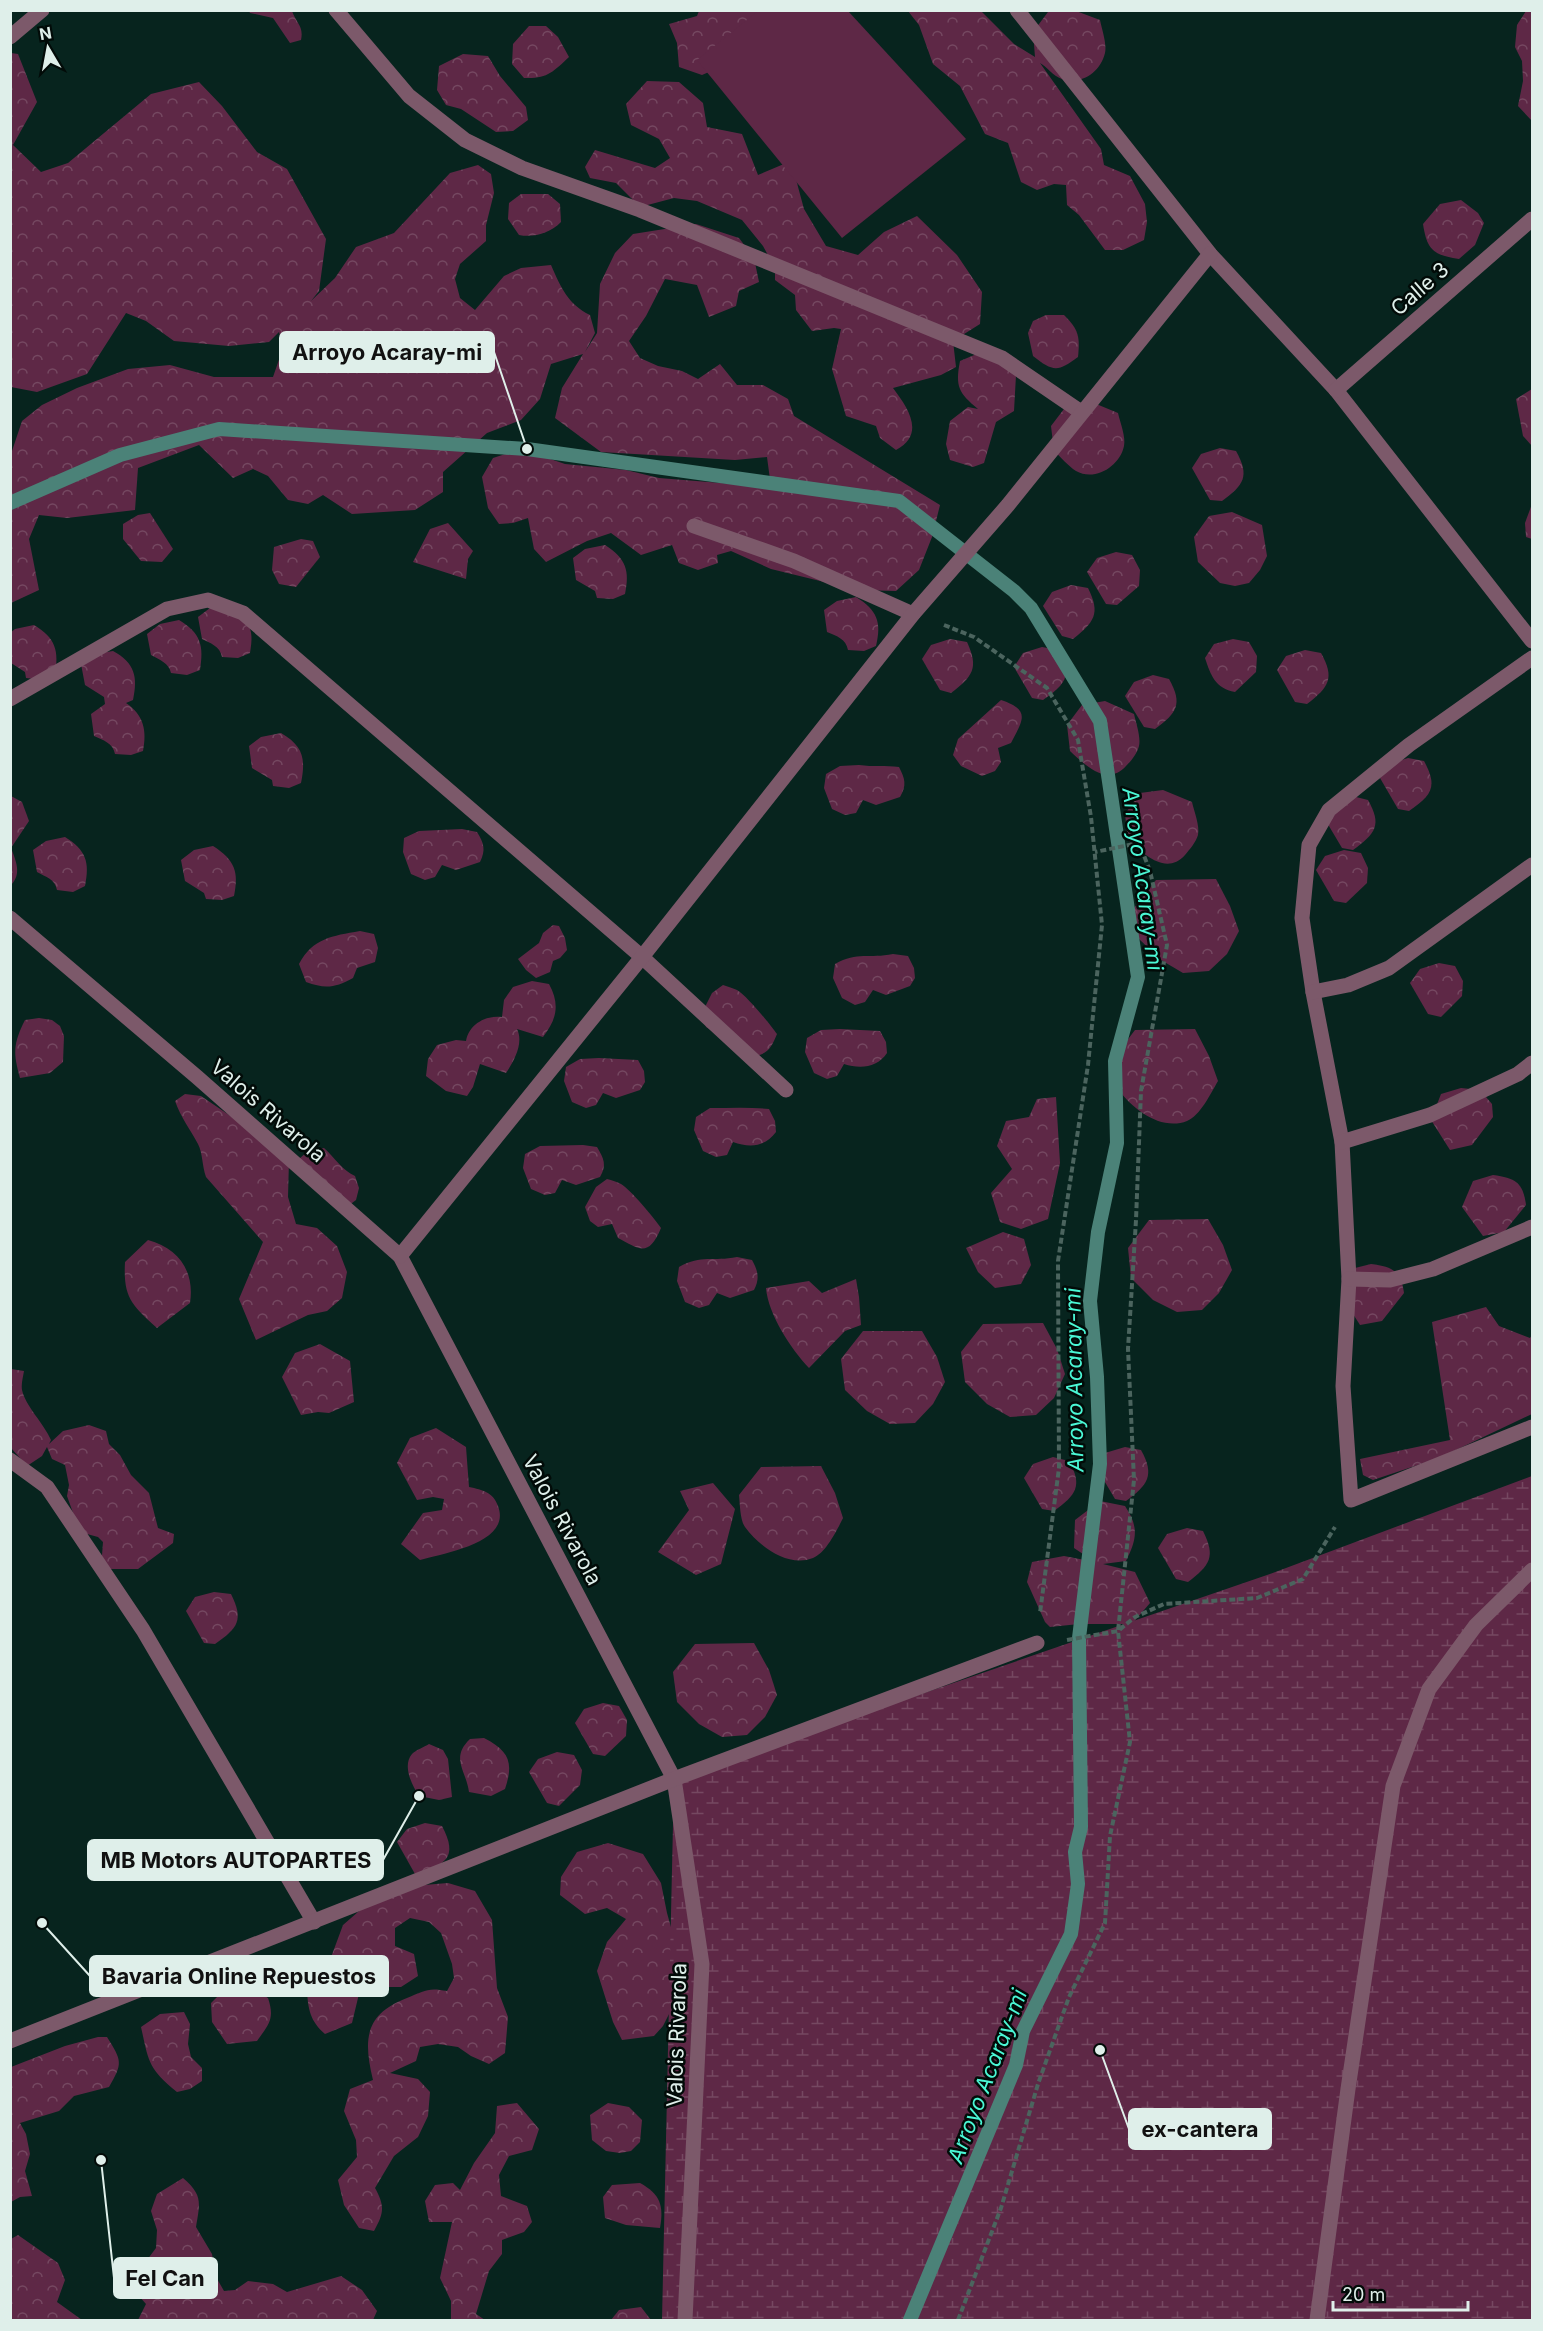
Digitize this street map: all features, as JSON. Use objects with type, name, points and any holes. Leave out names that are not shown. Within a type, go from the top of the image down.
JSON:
[{"type":"street","points":[[10,37],[42,10]]},
{"type":"street","points":[[336,10],[409,96],[465,140],[522,168],[640,210],[1002,358],[1081,412]]},
{"type":"street","points":[[1017,10],[1210,254],[1336,390],[1533,641]]},
{"type":"street","name":"Calle 3","points":[[1336,390],[1533,219]]},
{"type":"street","points":[[400,1256],[642,957],[913,614],[1008,505],[1210,254]]},
{"type":"street","points":[[694,526],[794,561],[913,614]]},
{"type":"street","points":[[10,699],[167,609],[208,600],[243,613],[642,957],[786,1090]]},
{"type":"street","points":[[1533,658],[1409,745],[1329,810],[1309,845],[1302,918],[1313,992],[1342,1142],[1349,1279],[1343,1386],[1351,1500],[1533,1427]]},
{"type":"street","points":[[1313,992],[1348,985],[1389,968],[1533,865]]},
{"type":"street","name":"Valois Rivarola","points":[[10,918],[197,1077],[400,1256],[674,1779],[702,1964],[686,2320]]},
{"type":"street","points":[[1342,1142],[1430,1115],[1518,1074],[1533,1063]]},
{"type":"street","points":[[1349,1279],[1390,1280],[1433,1269],[1533,1227]]},
{"type":"street","points":[[10,1460],[47,1487],[143,1630],[314,1922]]},
{"type":"street","points":[[1317,2320],[1348,2089],[1393,1786],[1429,1689],[1476,1625],[1533,1570]]},
{"type":"street","points":[[10,2041],[674,1779],[1037,1643]]},
{"type":"path","points":[[913,614],[974,637],[1047,688],[1078,740],[1091,817],[1102,925],[1089,1065],[1059,1261],[1059,1468],[1037,1643]]},
{"type":"path","points":[[958,2320],[1001,2208],[1038,2084],[1069,1997],[1105,1923],[1110,1836],[1130,1742],[1118,1631],[1134,1480],[1128,1349],[1141,1091],[1167,945],[1150,871],[1139,843],[1095,852]]},
{"type":"path","points":[[1060,1641],[1118,1631],[1135,1617],[1164,1604],[1257,1598],[1303,1579],[1351,1500]]},
{"type":"green space","points":[[249,11],[292,11],[301,28],[301,40],[290,43],[273,18]]},
{"type":"green space","points":[[699,11],[759,11],[718,68],[702,75],[679,67],[677,43],[669,24],[697,16]]},
{"type":"green space","points":[[758,11],[848,11],[966,139],[842,238],[697,60]]},
{"type":"green space","points":[[908,11],[981,11],[1014,44],[1035,57],[1033,32],[1048,12],[1076,11],[1100,20],[1105,53],[1099,66],[1089,76],[1076,80],[1062,79],[1040,63],[1101,149],[1104,165],[1130,176],[1145,204],[1147,222],[1144,240],[1123,250],[1105,250],[1079,215],[1067,205],[1066,185],[1054,184],[1037,190],[1021,182],[1008,143],[985,134],[960,86],[933,64],[919,25]]},
{"type":"green space","points":[[1526,11],[1532,11],[1532,121],[1518,106],[1523,81],[1522,61],[1515,47],[1517,25]]},
{"type":"green space","points":[[529,26],[546,26],[558,37],[569,57],[549,74],[524,78],[512,64],[513,44]]},
{"type":"green space","points":[[11,53],[18,54],[37,102],[13,145],[41,172],[68,163],[151,94],[199,82],[222,106],[257,152],[287,169],[326,239],[319,291],[311,301],[335,278],[356,247],[394,233],[450,173],[478,165],[491,174],[494,193],[486,225],[486,241],[460,264],[455,279],[460,298],[475,310],[504,276],[521,268],[551,265],[566,294],[576,306],[590,315],[595,333],[585,352],[597,333],[600,284],[615,253],[633,234],[696,224],[739,238],[754,258],[759,282],[739,291],[736,306],[709,317],[697,285],[665,279],[646,316],[629,341],[640,358],[658,366],[682,371],[698,379],[720,364],[737,385],[763,385],[788,399],[794,416],[940,505],[932,537],[919,570],[896,591],[857,590],[771,569],[731,551],[717,555],[718,563],[698,570],[679,563],[672,545],[641,555],[611,533],[587,541],[546,562],[534,549],[528,518],[513,523],[499,524],[488,508],[482,477],[493,458],[521,449],[565,464],[626,470],[659,478],[771,487],[767,457],[735,460],[601,452],[555,418],[562,388],[583,354],[551,364],[540,399],[521,420],[487,433],[443,472],[443,492],[415,510],[352,514],[323,495],[308,504],[288,500],[268,476],[253,469],[233,478],[199,445],[138,468],[135,510],[67,518],[39,515],[29,539],[39,590],[11,603],[11,454],[22,421],[42,405],[77,388],[128,369],[170,365],[214,377],[273,377],[283,348],[279,332],[269,342],[229,346],[174,341],[146,321],[126,313],[87,374],[37,392],[11,387]]},
{"type":"green space","points":[[463,54],[488,56],[500,76],[526,107],[528,120],[513,131],[496,132],[461,109],[446,105],[437,90],[439,66]]},
{"type":"green space","points":[[647,81],[679,82],[703,103],[707,127],[742,134],[758,175],[791,161],[804,209],[826,246],[858,255],[884,232],[917,216],[957,255],[982,292],[980,324],[953,341],[956,367],[941,375],[893,388],[904,404],[911,421],[912,429],[905,444],[896,450],[880,438],[876,426],[846,416],[832,369],[841,329],[812,331],[796,310],[795,295],[775,280],[775,268],[763,246],[742,220],[697,201],[674,198],[640,207],[616,183],[590,178],[585,167],[595,150],[655,168],[670,158],[659,139],[631,125],[626,104]]},
{"type":"green space","points":[[521,194],[548,194],[560,204],[561,222],[542,234],[519,235],[508,219],[509,203]]},
{"type":"green space","points":[[1461,200],[1478,213],[1484,223],[1475,245],[1459,259],[1443,256],[1433,250],[1427,240],[1423,224],[1440,204]]},
{"type":"green space","points":[[1046,315],[1064,315],[1073,325],[1079,344],[1078,357],[1056,368],[1046,365],[1033,356],[1028,333],[1033,321]]},
{"type":"green space","points":[[979,353],[1004,363],[1016,375],[1014,411],[996,422],[984,463],[973,467],[950,460],[946,444],[950,421],[968,407],[978,409],[963,394],[958,377],[960,361]]},
{"type":"green space","points":[[1532,389],[1532,446],[1523,436],[1516,399]]},
{"type":"green space","points":[[1089,401],[1118,413],[1124,434],[1124,446],[1117,460],[1106,470],[1091,475],[1076,471],[1054,451],[1051,426],[1067,405]]},
{"type":"green space","points":[[1220,448],[1236,451],[1244,474],[1240,485],[1222,501],[1210,500],[1192,468],[1201,454]]},
{"type":"green space","points":[[1532,504],[1532,539],[1526,537],[1525,523]]},
{"type":"green space","points":[[1232,512],[1262,525],[1267,556],[1260,570],[1249,583],[1235,586],[1220,583],[1198,562],[1194,537],[1209,516]]},
{"type":"green space","points":[[150,513],[173,549],[162,562],[141,561],[123,539],[123,524],[138,515]]},
{"type":"green space","points":[[448,523],[473,551],[468,559],[466,579],[413,562],[430,529]]},
{"type":"green space","points":[[301,539],[313,541],[320,557],[296,587],[279,584],[272,570],[274,547]]},
{"type":"green space","points":[[605,545],[622,560],[627,578],[625,594],[613,599],[597,598],[595,591],[576,580],[573,558],[585,549]]},
{"type":"green space","points":[[1116,552],[1132,555],[1140,570],[1139,586],[1117,605],[1106,604],[1087,572],[1097,558]]},
{"type":"green space","points":[[1071,585],[1088,588],[1095,611],[1086,628],[1073,639],[1062,636],[1043,606],[1052,592]]},
{"type":"green space","points":[[856,597],[869,607],[878,623],[876,646],[864,651],[848,650],[843,641],[827,632],[824,610],[837,601]]},
{"type":"green space","points":[[230,604],[246,620],[252,636],[250,653],[238,658],[222,657],[217,648],[202,639],[198,617],[210,608]]},
{"type":"green space","points":[[179,620],[192,630],[201,647],[200,670],[187,675],[171,673],[166,664],[151,655],[147,634],[160,624]]},
{"type":"green space","points":[[34,625],[47,635],[56,652],[55,675],[43,680],[26,678],[25,672],[11,663],[10,633],[15,629]]},
{"type":"green space","points":[[950,639],[967,642],[973,659],[969,676],[951,693],[940,690],[922,659],[931,645]]},
{"type":"green space","points":[[1233,639],[1249,642],[1257,656],[1256,672],[1235,692],[1218,684],[1205,658],[1214,644]]},
{"type":"green space","points":[[1042,647],[1058,650],[1066,673],[1062,684],[1043,700],[1032,698],[1014,667],[1023,653]]},
{"type":"green space","points":[[1305,650],[1321,653],[1329,676],[1325,687],[1307,704],[1295,702],[1277,670],[1286,656]]},
{"type":"green space","points":[[113,651],[126,660],[133,671],[135,684],[133,700],[126,703],[137,713],[143,724],[145,737],[143,751],[131,755],[115,754],[110,745],[94,736],[91,714],[105,704],[104,697],[85,685],[81,664],[94,654]]},
{"type":"green space","points":[[1153,675],[1169,679],[1177,702],[1173,713],[1155,729],[1144,727],[1125,696],[1134,682]]},
{"type":"green space","points":[[1001,700],[1021,712],[1021,722],[1011,743],[998,748],[1001,762],[995,771],[982,776],[961,766],[953,755],[958,739]]},
{"type":"green space","points":[[1105,701],[1134,714],[1139,738],[1138,749],[1132,760],[1119,772],[1111,774],[1096,772],[1070,751],[1067,725],[1082,705]]},
{"type":"green space","points":[[281,733],[294,743],[303,760],[301,783],[289,788],[273,786],[272,780],[252,768],[249,746],[261,737]]},
{"type":"green space","points":[[1408,758],[1424,761],[1431,778],[1428,795],[1409,811],[1398,809],[1380,778],[1389,764]]},
{"type":"green space","points":[[840,766],[899,767],[904,782],[904,789],[900,797],[876,805],[863,800],[856,813],[845,815],[832,809],[824,788],[826,774]]},
{"type":"green space","points":[[1163,790],[1192,802],[1198,827],[1197,838],[1191,848],[1178,861],[1170,863],[1155,861],[1128,840],[1125,814],[1140,793]]},
{"type":"green space","points":[[11,796],[22,802],[29,821],[11,848]]},
{"type":"green space","points":[[1352,796],[1368,800],[1375,816],[1372,833],[1353,850],[1342,848],[1323,816]]},
{"type":"green space","points":[[462,829],[477,832],[483,843],[484,850],[480,862],[456,870],[442,865],[435,877],[425,880],[411,874],[403,852],[404,838],[419,831]]},
{"type":"green space","points":[[65,837],[78,847],[86,863],[85,886],[73,892],[57,890],[52,881],[37,872],[33,850],[46,841]]},
{"type":"green space","points":[[213,846],[231,862],[235,873],[234,896],[222,900],[206,899],[204,893],[185,881],[181,860],[194,850]]},
{"type":"green space","points":[[11,848],[17,872],[11,885]]},
{"type":"green space","points":[[1344,850],[1361,853],[1368,868],[1367,883],[1346,903],[1334,901],[1316,870],[1325,856]]},
{"type":"green space","points":[[1216,879],[1230,906],[1239,931],[1227,954],[1209,971],[1183,973],[1161,960],[1138,938],[1134,908],[1156,880]]},
{"type":"green space","points":[[553,925],[559,926],[565,938],[567,950],[560,958],[553,961],[550,972],[536,978],[518,959],[539,943],[543,933]]},
{"type":"green space","points":[[360,931],[374,934],[378,948],[375,962],[357,968],[353,978],[335,986],[319,986],[306,982],[299,964],[310,949],[317,943],[332,937]]},
{"type":"green space","points":[[893,954],[908,956],[914,968],[915,978],[910,986],[886,995],[873,990],[865,1002],[855,1005],[842,998],[833,978],[835,964],[857,956]]},
{"type":"green space","points":[[1439,963],[1455,966],[1463,981],[1462,996],[1441,1017],[1428,1014],[1410,983],[1420,969]]},
{"type":"green space","points":[[532,981],[549,984],[555,998],[554,1018],[543,1037],[517,1029],[519,1046],[506,1073],[480,1064],[473,1087],[467,1096],[446,1091],[426,1076],[428,1059],[437,1045],[456,1040],[466,1041],[474,1025],[484,1019],[502,1017],[504,1000],[513,987]]},
{"type":"green space","points":[[723,985],[741,993],[777,1034],[772,1045],[764,1053],[756,1056],[706,1027],[702,1013],[712,993]]},
{"type":"green space","points":[[39,1018],[52,1020],[60,1026],[64,1036],[63,1062],[50,1073],[20,1078],[15,1055],[16,1042],[25,1020]]},
{"type":"green space","points":[[1195,1029],[1209,1056],[1218,1081],[1201,1109],[1187,1121],[1168,1123],[1149,1117],[1132,1105],[1117,1087],[1113,1059],[1135,1030]]},
{"type":"green space","points":[[821,1030],[880,1031],[886,1042],[887,1053],[878,1062],[868,1066],[844,1064],[837,1076],[827,1079],[814,1073],[805,1052],[807,1038]]},
{"type":"green space","points":[[580,1059],[638,1060],[644,1071],[645,1082],[640,1090],[616,1098],[603,1093],[596,1105],[586,1108],[572,1102],[564,1081],[566,1067]]},
{"type":"green space","points":[[1461,1088],[1480,1090],[1492,1104],[1493,1117],[1472,1145],[1450,1150],[1431,1120],[1441,1094]]},
{"type":"green space","points":[[185,1094],[201,1096],[263,1138],[289,1160],[288,1197],[296,1224],[317,1228],[337,1246],[347,1272],[342,1298],[327,1311],[308,1315],[256,1340],[239,1299],[263,1242],[206,1177],[200,1148],[175,1101]]},
{"type":"green space","points":[[1056,1097],[1060,1163],[1048,1219],[1021,1229],[1000,1222],[991,1193],[1012,1169],[997,1146],[1006,1121],[1029,1117],[1037,1099]]},
{"type":"green space","points":[[710,1108],[769,1109],[775,1121],[776,1132],[767,1141],[757,1145],[733,1142],[727,1155],[716,1157],[703,1151],[694,1130],[696,1117]]},
{"type":"green space","points":[[540,1146],[597,1147],[604,1165],[600,1177],[576,1185],[562,1180],[555,1193],[545,1195],[531,1189],[523,1168],[525,1154]]},
{"type":"green space","points":[[324,1148],[342,1167],[355,1176],[359,1188],[356,1200],[348,1206],[299,1159],[308,1151]]},
{"type":"green space","points":[[1493,1175],[1517,1182],[1523,1191],[1526,1205],[1504,1232],[1483,1236],[1462,1207],[1473,1181]]},
{"type":"green space","points":[[607,1179],[625,1187],[661,1228],[648,1247],[638,1248],[618,1238],[612,1224],[598,1227],[590,1221],[585,1207],[596,1187]]},
{"type":"green space","points":[[1208,1219],[1223,1245],[1232,1270],[1219,1293],[1202,1310],[1177,1312],[1153,1300],[1131,1278],[1128,1248],[1149,1220]]},
{"type":"green space","points":[[1003,1232],[1024,1239],[1031,1265],[1021,1284],[995,1288],[978,1272],[966,1248]]},
{"type":"green space","points":[[148,1240],[176,1255],[187,1271],[190,1281],[190,1303],[157,1328],[135,1307],[126,1284],[125,1262]]},
{"type":"green space","points":[[737,1257],[752,1260],[758,1278],[754,1290],[730,1298],[717,1293],[709,1305],[699,1308],[685,1302],[677,1281],[679,1267],[701,1259]]},
{"type":"green space","points":[[1371,1264],[1395,1271],[1401,1280],[1404,1293],[1382,1321],[1360,1325],[1341,1295],[1351,1269]]},
{"type":"green space","points":[[856,1279],[861,1325],[845,1331],[809,1368],[795,1351],[776,1320],[766,1288],[809,1281],[822,1293]]},
{"type":"green space","points":[[1486,1307],[1499,1326],[1530,1338],[1532,1335],[1532,1414],[1439,1458],[1373,1480],[1363,1475],[1360,1459],[1450,1440],[1432,1322]]},
{"type":"green space","points":[[1043,1323],[1057,1349],[1065,1374],[1054,1398],[1036,1415],[1010,1417],[987,1404],[965,1382],[961,1352],[983,1324]]},
{"type":"green space","points":[[863,1331],[922,1331],[937,1357],[945,1382],[933,1404],[915,1423],[890,1424],[867,1411],[845,1390],[841,1359]]},
{"type":"green space","points":[[320,1344],[350,1361],[354,1402],[329,1413],[301,1415],[282,1377],[295,1353]]},
{"type":"green space","points":[[11,1369],[24,1371],[22,1390],[24,1396],[48,1434],[51,1440],[49,1444],[63,1431],[89,1425],[106,1431],[109,1444],[120,1455],[131,1475],[149,1493],[158,1528],[174,1534],[173,1543],[138,1569],[101,1569],[103,1542],[98,1537],[87,1534],[77,1524],[67,1496],[69,1485],[65,1465],[52,1459],[47,1447],[42,1456],[27,1466],[11,1448]]},
{"type":"green space","points":[[436,1428],[466,1447],[469,1487],[483,1491],[493,1498],[498,1506],[500,1519],[495,1529],[486,1538],[459,1550],[420,1560],[401,1544],[423,1513],[442,1510],[444,1499],[433,1497],[417,1500],[397,1463],[410,1438]]},
{"type":"green space","points":[[1125,1447],[1141,1450],[1148,1466],[1147,1479],[1144,1484],[1126,1501],[1115,1499],[1096,1467],[1105,1453]]},
{"type":"green space","points":[[1053,1457],[1069,1461],[1076,1477],[1072,1495],[1054,1511],[1042,1509],[1024,1478],[1033,1464]]},
{"type":"green space","points":[[821,1466],[835,1493],[843,1518],[827,1546],[818,1555],[803,1560],[784,1558],[766,1548],[745,1527],[741,1516],[739,1495],[761,1467]]},
{"type":"green space","points":[[1532,1476],[1532,2320],[662,2320],[674,1779],[1267,1575]]},
{"type":"green space","points":[[713,1483],[735,1509],[721,1564],[696,1575],[658,1552],[689,1510],[680,1491]]},
{"type":"green space","points":[[1100,1501],[1125,1506],[1133,1520],[1135,1533],[1126,1561],[1103,1564],[1135,1572],[1150,1603],[1132,1624],[1079,1624],[1050,1627],[1045,1622],[1027,1582],[1032,1562],[1064,1556],[1095,1562],[1074,1548],[1075,1520]]},
{"type":"green space","points":[[1187,1528],[1203,1531],[1210,1554],[1206,1565],[1188,1582],[1176,1579],[1158,1548],[1167,1534]]},
{"type":"green space","points":[[214,1592],[231,1594],[238,1617],[234,1628],[215,1644],[204,1643],[186,1611],[195,1597]]},
{"type":"green space","points":[[754,1643],[769,1670],[777,1695],[765,1717],[747,1735],[722,1737],[699,1724],[677,1702],[673,1672],[695,1644]]},
{"type":"green space","points":[[603,1703],[619,1706],[627,1720],[626,1736],[605,1756],[593,1754],[575,1723],[584,1709]]},
{"type":"green space","points":[[484,1738],[504,1753],[509,1764],[505,1789],[491,1796],[469,1792],[460,1758],[464,1746],[470,1739]]},
{"type":"green space","points":[[429,1744],[443,1750],[448,1759],[452,1797],[439,1800],[419,1796],[411,1781],[408,1770],[409,1759],[412,1754]]},
{"type":"green space","points":[[557,1752],[574,1755],[582,1770],[580,1785],[559,1806],[547,1803],[529,1772],[538,1759]]},
{"type":"green space","points":[[425,1823],[442,1826],[447,1837],[449,1853],[441,1863],[415,1874],[397,1842],[407,1829]]},
{"type":"green space","points":[[608,1843],[643,1854],[661,1883],[676,1945],[673,2006],[663,2026],[654,2036],[622,2040],[613,2022],[597,1971],[607,1942],[626,1919],[607,1908],[585,1914],[560,1895],[561,1877],[577,1852]]},
{"type":"green space","points":[[448,1883],[475,1891],[492,1920],[497,1988],[508,2017],[505,2053],[489,2064],[458,2047],[438,2044],[420,2047],[416,2061],[390,2073],[418,2079],[430,2092],[428,2116],[418,2137],[394,2156],[375,2188],[382,2210],[374,2231],[359,2228],[344,2205],[338,2180],[357,2157],[356,2140],[344,2111],[350,2089],[373,2080],[368,2052],[370,2030],[375,2020],[393,2004],[426,1990],[447,1991],[454,1978],[452,1964],[441,1933],[429,1922],[410,1918],[395,1928],[395,1946],[414,1954],[418,1976],[401,1987],[379,1987],[373,1978],[363,1977],[352,2023],[325,2034],[311,2014],[307,1990],[330,1960],[343,1925],[366,1905],[400,1887]]},
{"type":"green space","points":[[251,1988],[268,1998],[271,2011],[270,2021],[257,2041],[227,2044],[212,2022],[211,2003],[223,1991]]},
{"type":"green space","points":[[184,2012],[190,2024],[188,2044],[191,2057],[202,2068],[202,2081],[190,2089],[177,2092],[160,2077],[151,2064],[141,2027],[160,2014]]},
{"type":"green space","points":[[98,2037],[107,2037],[118,2057],[119,2062],[114,2079],[109,2087],[74,2096],[59,2111],[20,2123],[26,2134],[30,2154],[25,2171],[32,2196],[20,2197],[11,2202],[11,2067],[65,2046]]},
{"type":"green space","points":[[517,2103],[539,2129],[532,2150],[509,2156],[499,2175],[501,2196],[527,2206],[532,2222],[524,2232],[502,2240],[502,2254],[489,2271],[476,2314],[485,2320],[451,2320],[451,2301],[440,2278],[452,2222],[429,2222],[425,2201],[435,2185],[453,2183],[460,2190],[474,2163],[495,2133],[497,2106]]},
{"type":"green space","points":[[608,2103],[629,2107],[642,2120],[640,2142],[631,2151],[620,2153],[606,2151],[592,2140],[590,2115]]},
{"type":"green space","points":[[183,2178],[197,2195],[199,2205],[196,2227],[212,2254],[216,2277],[224,2291],[235,2290],[248,2281],[273,2284],[287,2292],[341,2276],[362,2290],[377,2311],[373,2320],[138,2320],[146,2304],[132,2288],[141,2268],[156,2248],[157,2230],[151,2211],[157,2194]]},
{"type":"green space","points":[[640,2183],[652,2191],[659,2201],[660,2228],[626,2225],[605,2218],[603,2197],[612,2185]]},
{"type":"green space","points":[[18,2235],[58,2263],[65,2280],[57,2302],[82,2320],[11,2320],[11,2239]]},
{"type":"green space","points":[[641,2307],[651,2320],[611,2320],[619,2310]]},
{"type":"waterway","name":"Arroyo Acaray-mi","points":[[10,503],[120,455],[219,429],[527,449],[899,501],[1014,591],[1031,608],[1100,721],[1138,977],[1115,1061],[1117,1143],[1098,1232],[1090,1301],[1097,1377],[1100,1464],[1079,1638],[1081,1827],[1075,1852],[1078,1884],[1071,1934],[1023,2031],[1016,2065],[910,2320]]},
{"type":"place","name":"Arroyo Acaray-mi","points":[[527,449]]},
{"type":"place","name":"MB Motors AUTOPARTES","points":[[419,1796]]},
{"type":"place","name":"Bavaria Online Repuestos","points":[[42,1923]]},
{"type":"place","name":"ex-cantera","points":[[1100,2050]]},
{"type":"place","name":"Fel Can","points":[[101,2160]]}]
